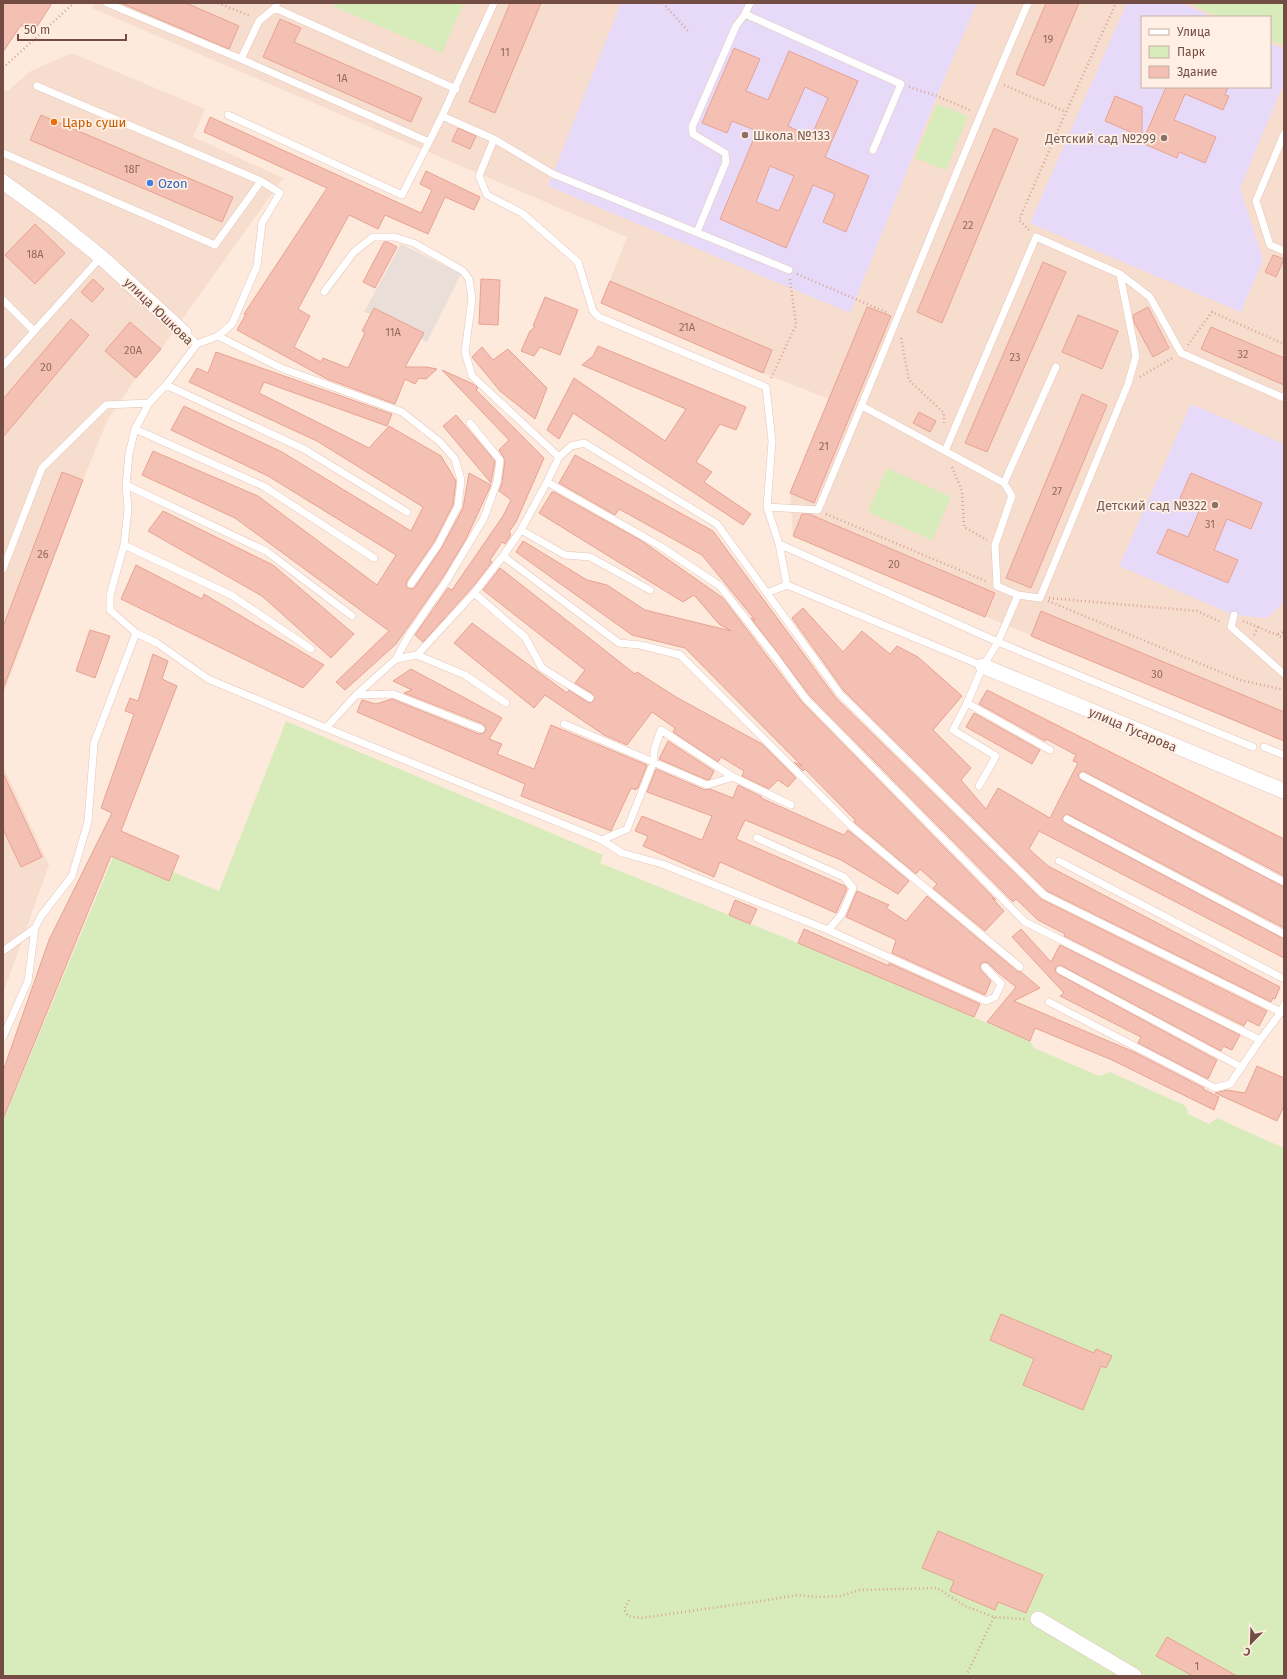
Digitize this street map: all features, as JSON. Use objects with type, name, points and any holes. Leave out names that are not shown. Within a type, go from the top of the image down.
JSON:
[{"type":"street","name":"улица Юшкова","points":[[3,182],[54,219],[101,257],[184,333]]},
{"type":"street","name":"улица Гусарова","points":[[983,666],[1284,791]]},
{"type":"street","points":[[1038,1619],[1134,1676]]},
{"type":"lane","points":[[107,3],[241,59],[430,142]]},
{"type":"lane","points":[[228,116],[402,195],[456,89],[494,3]]},
{"type":"lane","points":[[697,232],[726,162],[725,154],[694,134],[692,127],[736,26],[745,14],[750,3]]},
{"type":"lane","points":[[767,507],[818,510],[862,406],[979,115],[1028,3]]},
{"type":"lane","points":[[241,59],[259,21],[276,6],[456,89]]},
{"type":"lane","points":[[745,14],[901,84],[873,150]]},
{"type":"lane","points":[[37,86],[261,181],[280,193],[262,222],[257,266],[232,324],[218,336],[197,344]]},
{"type":"lane","points":[[442,116],[494,139],[553,174],[789,270]]},
{"type":"lane","points":[[1284,134],[1256,201],[1270,245],[1284,251]]},
{"type":"lane","points":[[494,139],[479,176],[487,195],[522,213],[578,262],[593,311],[599,317],[766,387],[772,441],[767,507],[779,544],[788,585]]},
{"type":"lane","points":[[3,153],[215,245],[261,181]]},
{"type":"lane","points":[[945,451],[1036,236],[1120,274],[1150,297],[1181,353],[1284,398]]},
{"type":"lane","points":[[324,292],[354,252],[373,237],[394,237],[414,243],[463,271],[469,278],[472,299],[465,352],[472,376],[559,457]]},
{"type":"lane","points":[[3,366],[101,257]]},
{"type":"lane","points":[[862,406],[1004,483],[1012,496],[995,545],[997,586],[1018,594],[1040,598],[1128,384],[1136,356],[1120,274]]},
{"type":"lane","points":[[3,300],[34,331]]},
{"type":"lane","name":"улица Юшкова","points":[[136,633],[110,610],[110,595],[124,545],[128,509],[126,485],[128,454],[135,429],[149,403],[166,385],[197,344],[184,333]]},
{"type":"lane","points":[[218,336],[282,368],[402,412],[440,442],[455,459],[461,480],[458,506],[438,545],[411,584]]},
{"type":"lane","points":[[1004,483],[1056,367]]},
{"type":"lane","points":[[166,385],[304,448],[407,512]]},
{"type":"lane","points":[[3,569],[42,468],[106,405],[149,403]]},
{"type":"lane","points":[[326,728],[356,695],[396,659],[409,635],[447,580],[484,518],[497,482],[500,460],[470,423]]},
{"type":"lane","points":[[135,429],[263,486],[374,558]]},
{"type":"lane","points":[[418,655],[474,593],[503,556],[521,530],[559,457],[572,446],[584,443],[717,524],[840,694],[1044,895],[1282,1008],[1230,1084],[1215,1088],[1049,1002]]},
{"type":"lane","points":[[547,482],[660,546],[720,586],[806,699],[1025,922],[1260,1040]]},
{"type":"lane","points":[[126,485],[266,551],[352,616]]},
{"type":"lane","points":[[521,530],[565,555],[590,556],[650,590]]},
{"type":"lane","points":[[779,544],[998,642],[1253,747]]},
{"type":"lane","points":[[124,545],[231,595],[311,649]]},
{"type":"lane","points":[[503,556],[619,643],[640,645],[680,655],[852,826],[1020,967]]},
{"type":"lane","points":[[767,593],[788,585],[983,666]]},
{"type":"lane","points":[[474,593],[525,638],[542,668],[590,698]]},
{"type":"lane","points":[[979,786],[996,756],[953,730],[967,703],[983,666],[998,642],[1018,594]]},
{"type":"lane","points":[[1234,615],[1231,627],[1284,674]]},
{"type":"lane","points":[[3,1037],[28,981],[35,928],[41,916],[72,876],[88,822],[94,742],[136,633],[157,643],[208,679],[602,840],[622,853],[662,864],[828,930],[986,1001],[995,997],[1001,984],[985,967]]},
{"type":"lane","points":[[396,659],[418,655],[465,675],[506,703]]},
{"type":"lane","points":[[356,695],[393,694],[481,729]]},
{"type":"lane","points":[[967,703],[1050,750]]},
{"type":"lane","points":[[564,724],[707,785],[733,777]]},
{"type":"lane","points":[[602,840],[626,829],[654,762],[654,750],[661,730],[733,777],[791,805]]},
{"type":"lane","points":[[1264,747],[1284,755]]},
{"type":"lane","points":[[1083,776],[1284,882]]},
{"type":"lane","points":[[1067,819],[1284,934]]},
{"type":"lane","points":[[757,838],[844,877],[853,888],[842,914],[828,930]]},
{"type":"lane","points":[[1058,862],[1284,979]]},
{"type":"lane","points":[[3,951],[35,928]]},
{"type":"lane","points":[[1060,970],[1241,1067]]},
{"type":"path","points":[[3,68],[74,3]]},
{"type":"path","points":[[218,3],[259,21]]},
{"type":"path","points":[[663,3],[688,31]]},
{"type":"path","points":[[1036,236],[1020,220],[1066,112],[1116,3]]},
{"type":"path","points":[[994,81],[1066,112]]},
{"type":"path","points":[[901,84],[937,96],[979,115]]},
{"type":"path","points":[[789,270],[897,317]]},
{"type":"path","points":[[766,387],[796,325],[789,270]]},
{"type":"path","points":[[1128,384],[1181,353],[1212,312],[1284,344]]},
{"type":"path","points":[[818,510],[997,586]]},
{"type":"path","points":[[1040,598],[1197,611],[1231,627]]},
{"type":"path","points":[[1040,598],[1240,680],[1284,690]]},
{"type":"path","points":[[1258,627],[1277,634],[1284,639]]},
{"type":"path","points":[[1277,634],[1284,632]]},
{"type":"path","points":[[628,1600],[624,1609],[628,1616],[641,1618],[797,1595],[817,1597],[840,1596],[860,1590],[937,1588],[965,1606],[994,1617],[1038,1619]]},
{"type":"path","points":[[966,1676],[994,1617]]},
{"type":"shaded area","points":[[94,3],[1284,3],[1284,741],[793,536],[790,493],[829,399],[763,373],[601,303],[627,237],[92,8]]},
{"type":"shaded area","name":"Школа №133","points":[[621,3],[977,3],[937,96],[850,313],[548,186]]},
{"type":"shaded area","name":"Детский сад №299","points":[[1127,3],[1182,3],[1211,16],[1141,16],[1141,88],[1271,88],[1271,43],[1284,49],[1284,83],[1240,188],[1263,260],[1241,312],[1030,223]]},
{"type":"shaded area","points":[[72,53],[205,109],[193,137],[283,178],[161,349],[136,378],[108,419],[83,480],[3,695],[3,89],[8,91],[29,72]]},
{"type":"shaded area","points":[[401,244],[461,274],[427,342],[420,339],[411,356],[362,331],[370,314],[364,312]]},
{"type":"shaded area","name":"Детский сад №322","points":[[1191,404],[1284,444],[1284,602],[1267,618],[1234,615],[1119,566]]},
{"type":"shaded area","points":[[3,766],[49,865],[3,994]]},
{"type":"green space","points":[[334,3],[458,3],[463,5],[442,53],[333,6]]},
{"type":"green space","points":[[1188,3],[1283,3],[1284,46],[1271,40],[1271,16],[1217,16]]},
{"type":"green space","points":[[937,104],[968,116],[946,170],[915,158]]},
{"type":"green space","points":[[887,468],[951,497],[932,540],[868,512]]},
{"type":"green space","points":[[286,721],[603,855],[600,863],[798,943],[1030,1041],[1034,1048],[1099,1076],[1110,1072],[1186,1106],[1188,1114],[1209,1124],[1217,1118],[1284,1148],[1284,1676],[3,1676],[3,1121],[113,857],[169,881],[173,872],[219,891]]},
{"type":"building","points":[[3,3],[52,3],[33,33],[21,25],[3,52]]},
{"type":"building","points":[[121,3],[186,3],[239,26],[229,49]]},
{"type":"building","points":[[510,3],[541,3],[495,113],[469,102]]},
{"type":"building","points":[[1046,3],[1079,3],[1044,86],[1016,74]]},
{"type":"building","points":[[280,19],[301,28],[294,42],[422,98],[411,122],[263,57]]},
{"type":"building","points":[[734,48],[760,59],[746,91],[768,100],[789,51],[858,81],[825,157],[869,176],[846,232],[823,222],[835,194],[813,185],[786,248],[720,219],[757,131],[732,121],[727,133],[702,123]],"holes":[[[805,87],[828,98],[811,137],[788,126]],[[770,166],[794,176],[779,211],[756,202]]]},
{"type":"building","points":[[1166,88],[1228,88],[1225,95],[1229,96],[1223,110],[1185,94],[1174,120],[1216,137],[1205,163],[1179,152],[1177,158],[1142,143]]},
{"type":"building","points":[[1115,96],[1142,107],[1142,137],[1105,121]]},
{"type":"building","points":[[41,115],[233,197],[222,222],[30,140]]},
{"type":"building","points":[[210,117],[421,213],[432,190],[420,184],[426,171],[480,197],[474,210],[445,197],[428,234],[385,215],[378,229],[349,215],[298,309],[310,316],[294,347],[321,362],[323,358],[348,368],[365,333],[362,331],[374,308],[424,333],[405,367],[426,367],[437,369],[426,379],[419,378],[415,384],[405,379],[395,404],[327,379],[237,330],[246,314],[244,314],[327,188],[204,132]]},
{"type":"building","points":[[458,128],[476,136],[470,149],[452,141]]},
{"type":"building","points":[[994,128],[1018,139],[942,323],[917,312]]},
{"type":"building","points":[[35,224],[65,253],[35,284],[5,255]]},
{"type":"building","points":[[384,242],[388,242],[397,247],[375,288],[363,282]]},
{"type":"building","points":[[1273,255],[1284,259],[1276,277],[1265,272]]},
{"type":"building","points":[[1043,262],[1066,272],[987,452],[965,443]]},
{"type":"building","points":[[93,279],[104,289],[92,302],[81,292]]},
{"type":"building","points":[[481,279],[500,280],[498,325],[479,324]]},
{"type":"building","points":[[610,281],[772,350],[763,373],[601,303]]},
{"type":"building","points":[[545,297],[578,310],[560,355],[540,347],[534,356],[521,351],[530,331],[535,327],[533,326]]},
{"type":"building","points":[[867,307],[891,316],[814,503],[790,493]]},
{"type":"building","points":[[1148,307],[1169,348],[1153,357],[1134,322],[1133,315]]},
{"type":"building","points":[[1078,315],[1118,331],[1102,369],[1062,352]]},
{"type":"building","points":[[71,319],[89,335],[3,437],[3,399]]},
{"type":"building","points":[[130,322],[161,349],[136,378],[105,351]]},
{"type":"building","points":[[1211,327],[1284,358],[1284,385],[1201,349]]},
{"type":"building","points":[[598,346],[746,407],[736,430],[720,424],[696,462],[712,472],[704,482],[751,514],[743,525],[573,413],[559,439],[547,430],[574,378],[665,441],[686,409],[582,365],[593,356]]},
{"type":"building","points":[[482,347],[493,360],[508,349],[547,388],[535,419],[500,391],[472,357]]},
{"type":"building","points":[[216,352],[392,414],[387,426],[264,382],[259,393],[369,448],[389,426],[441,456],[456,481],[453,505],[434,542],[407,581],[406,586],[408,588],[413,589],[415,587],[442,547],[463,508],[469,473],[491,485],[466,539],[443,577],[396,644],[345,690],[336,682],[389,631],[235,518],[142,475],[153,451],[258,496],[377,585],[396,555],[268,476],[171,430],[184,406],[282,452],[411,531],[423,507],[317,441],[189,382],[197,368],[208,373]]},
{"type":"building","points":[[442,370],[473,384],[478,388],[476,390],[544,458],[516,522],[509,532],[511,534],[509,538],[505,544],[502,542],[490,560],[492,562],[475,584],[423,642],[415,635],[448,588],[452,590],[503,516],[511,500],[499,491],[502,483],[505,460],[499,450],[509,440]]},
{"type":"building","points":[[1082,394],[1107,405],[1031,588],[1006,578]]},
{"type":"building","points":[[919,412],[936,421],[930,432],[913,423]]},
{"type":"building","points":[[456,415],[495,461],[491,483],[443,426]]},
{"type":"building","points":[[575,455],[713,531],[836,698],[1041,899],[1267,1011],[1259,1026],[1247,1020],[1244,1026],[1064,936],[1065,934],[1038,920],[1016,899],[1013,902],[810,696],[751,618],[755,620],[702,555],[619,509],[615,515],[559,483]]},
{"type":"building","points":[[62,472],[83,480],[3,689],[3,627]]},
{"type":"building","points":[[1191,473],[1262,503],[1251,529],[1227,519],[1214,550],[1238,560],[1228,583],[1157,553],[1168,529],[1188,537],[1201,507],[1180,498]]},
{"type":"building","points":[[552,492],[642,541],[723,598],[802,702],[996,900],[992,898],[1004,911],[985,931],[933,888],[937,884],[920,869],[916,874],[854,822],[855,820],[805,769],[803,771],[794,762],[802,766],[685,648],[632,635],[516,552],[523,541],[587,580],[607,585],[645,610],[731,631],[719,624],[694,595],[683,602],[539,513]]},
{"type":"building","points":[[163,511],[273,565],[354,634],[331,658],[262,596],[148,531]]},
{"type":"building","points":[[802,514],[809,514],[995,593],[985,617],[793,536]]},
{"type":"building","points":[[136,565],[202,599],[204,594],[324,665],[303,688],[121,599]]},
{"type":"building","points":[[500,568],[635,674],[637,672],[676,697],[762,744],[796,778],[788,787],[778,780],[769,789],[742,776],[744,771],[721,757],[718,762],[673,732],[675,728],[652,712],[627,745],[604,735],[545,695],[534,708],[454,643],[472,623],[567,693],[569,690],[589,703],[594,700],[593,694],[575,683],[585,670],[483,590]]},
{"type":"building","points":[[803,608],[843,652],[862,631],[890,654],[897,646],[918,657],[962,696],[933,730],[971,768],[961,780],[986,809],[998,788],[1050,818],[1078,763],[1073,761],[1076,755],[1046,739],[1045,741],[979,704],[987,690],[1284,839],[1284,876],[1085,772],[1078,774],[1081,780],[1284,887],[1284,928],[1069,815],[1065,815],[1062,819],[1065,823],[1284,939],[1284,958],[1039,831],[1029,849],[1048,866],[1280,987],[1275,999],[1273,998],[1271,1002],[1047,891],[844,691],[792,618]]},
{"type":"building","points":[[1041,611],[1284,712],[1284,741],[1031,636]]},
{"type":"building","points":[[90,630],[110,636],[95,678],[76,671]]},
{"type":"building","points":[[153,654],[168,661],[162,679],[177,686],[121,831],[179,856],[169,881],[111,856],[3,1119],[3,1071],[49,940],[112,813],[101,808],[134,714],[125,711],[130,698],[138,701]]},
{"type":"building","points":[[411,669],[502,718],[489,739],[502,744],[497,754],[534,769],[551,725],[647,765],[638,788],[636,788],[636,790],[631,788],[611,831],[521,796],[525,784],[357,712],[362,700],[376,704],[392,699],[479,734],[484,733],[486,728],[483,724],[404,693],[412,690],[393,681]]},
{"type":"building","points":[[974,713],[1040,750],[1032,764],[966,727]]},
{"type":"building","points":[[668,741],[714,771],[710,779],[707,780],[659,759]]},
{"type":"building","points":[[656,769],[705,790],[710,789],[733,798],[738,785],[762,797],[761,798],[844,835],[848,830],[909,881],[898,894],[841,860],[745,820],[736,839],[845,886],[847,889],[836,913],[720,862],[714,877],[643,846],[648,836],[635,831],[642,816],[702,840],[712,816],[647,792]]},
{"type":"building","points":[[3,773],[42,857],[21,867],[3,829]]},
{"type":"building","points":[[857,891],[889,905],[886,908],[906,921],[927,896],[1017,971],[1021,972],[1040,988],[1014,1001],[1134,1052],[1204,1088],[1203,1089],[1219,1097],[1214,1110],[1112,1060],[1035,1028],[1030,1041],[987,1022],[1016,987],[988,963],[983,962],[980,965],[980,969],[991,981],[985,995],[892,953],[896,940],[846,917]]},
{"type":"building","points":[[735,900],[757,909],[750,924],[729,915]]},
{"type":"building","points":[[804,929],[889,966],[889,963],[980,1004],[974,1017],[798,943]]},
{"type":"building","points":[[1021,929],[1051,962],[1060,945],[1240,1035],[1232,1050],[1223,1046],[1221,1051],[1062,966],[1059,965],[1056,967],[1055,971],[1058,974],[1217,1060],[1208,1079],[1138,1043],[1141,1037],[1060,996],[1064,993],[1012,937]]},
{"type":"building","points":[[1257,1066],[1284,1078],[1284,1106],[1277,1121],[1215,1093],[1227,1090],[1245,1093]]},
{"type":"building","points":[[1001,1314],[1094,1353],[1096,1349],[1112,1356],[1106,1368],[1101,1366],[1083,1410],[1023,1385],[1034,1359],[990,1340]]},
{"type":"building","points":[[938,1531],[1043,1575],[1026,1613],[998,1602],[995,1610],[950,1591],[954,1581],[922,1568]]},
{"type":"building","points":[[1167,1637],[1237,1676],[1193,1676],[1156,1656]]},
{"type":"place","name":"Царь суши","points":[[54,122]]},
{"type":"place","name":"Школа №133","points":[[745,135]]},
{"type":"place","name":"Детский сад №299","points":[[1164,138]]},
{"type":"place","name":"Ozon","points":[[150,183]]},
{"type":"place","name":"Детский сад №322","points":[[1215,505]]}]
